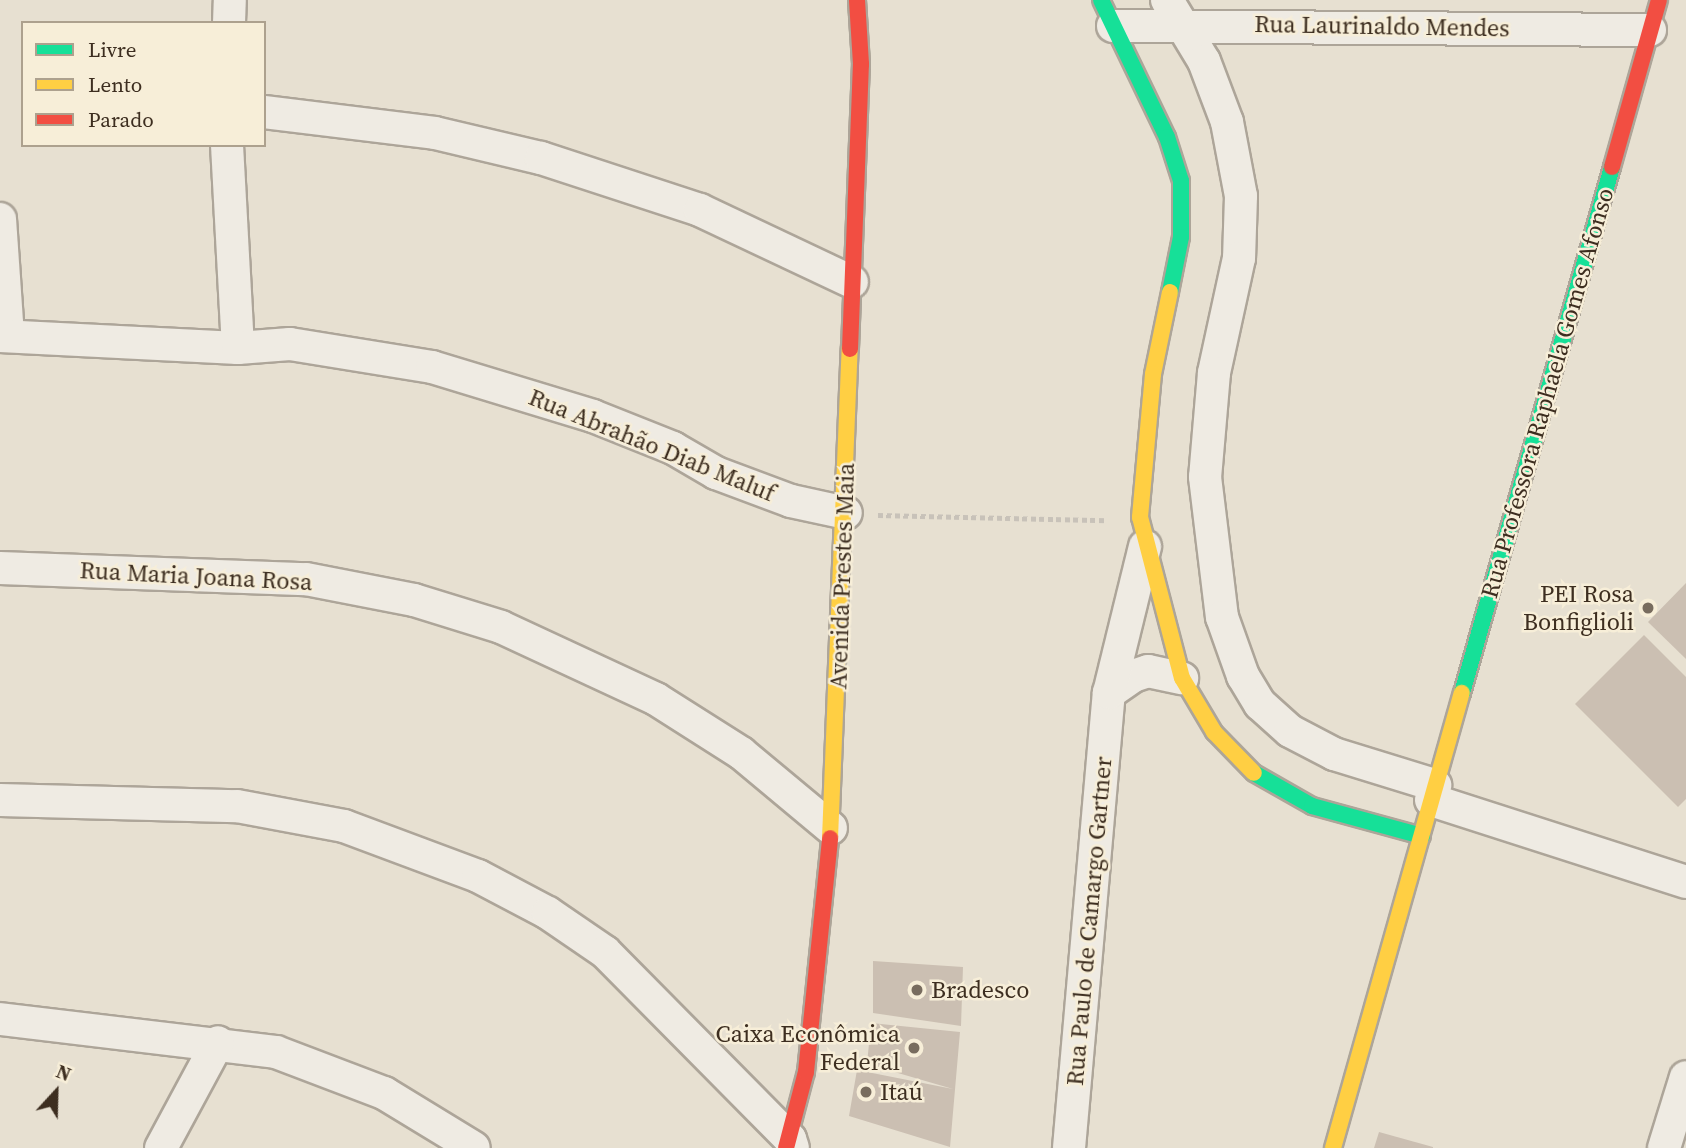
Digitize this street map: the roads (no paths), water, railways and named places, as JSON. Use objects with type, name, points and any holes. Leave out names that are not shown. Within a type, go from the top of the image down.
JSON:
[{"type":"street","points":[[229,21],[230,0]]},
{"type":"street","name":"Avenida Prestes Maia","points":[[790,1145],[806,1072],[831,828],[846,513],[861,64],[857,0]]},
{"type":"street","name":"Rua Professora Raphaela Gomes Afonso","points":[[1333,1148],[1659,0]]},
{"type":"street","points":[[1174,12],[1204,61],[1227,122],[1241,196],[1239,258],[1214,373],[1205,477],[1222,617],[1243,676],[1260,704],[1290,731],[1334,754],[1686,882]]},
{"type":"street","name":"Rua Laurinaldo Mendes","points":[[1107,13],[1174,12],[1650,30]]},
{"type":"street","points":[[1107,13],[1167,137],[1181,181],[1181,237],[1153,374],[1143,532],[1182,678],[1213,732],[1261,780],[1312,806],[1422,836]]},
{"type":"street","points":[[266,112],[435,134],[541,158],[700,210],[852,282]]},
{"type":"street","points":[[226,147],[238,348]]},
{"type":"street","points":[[0,219],[4,336]]},
{"type":"street","name":"Rua Abrahão Diab Maluf","points":[[4,336],[238,348],[290,344],[360,353],[507,387],[662,443],[716,473],[766,491],[846,513]]},
{"type":"street","name":"Rua Paulo de Camargo Gartner","points":[[1069,1148],[1109,693],[1143,532]]},
{"type":"street","name":"Rua Maria Joana Rosa","points":[[0,568],[306,579],[414,600],[501,627],[656,699],[741,753],[831,828]]},
{"type":"street","points":[[1109,693],[1148,671],[1182,678]]},
{"type":"street","points":[[0,800],[237,806],[344,826],[478,876],[548,913],[605,952],[790,1145]]},
{"type":"street","points":[[0,1019],[218,1042],[276,1052],[327,1068],[432,1119],[474,1148]]},
{"type":"street","points":[[161,1148],[218,1042]]},
{"type":"street","points":[[1664,1148],[1686,1077]]},
{"type":"place","name":"PEI Rosa Bonfiglioli","points":[[1648,608]]},
{"type":"place","name":"Bradesco","points":[[917,990]]},
{"type":"place","name":"Caixa Econômica Federal","points":[[914,1048]]},
{"type":"place","name":"Itaú","points":[[866,1092]]}]
